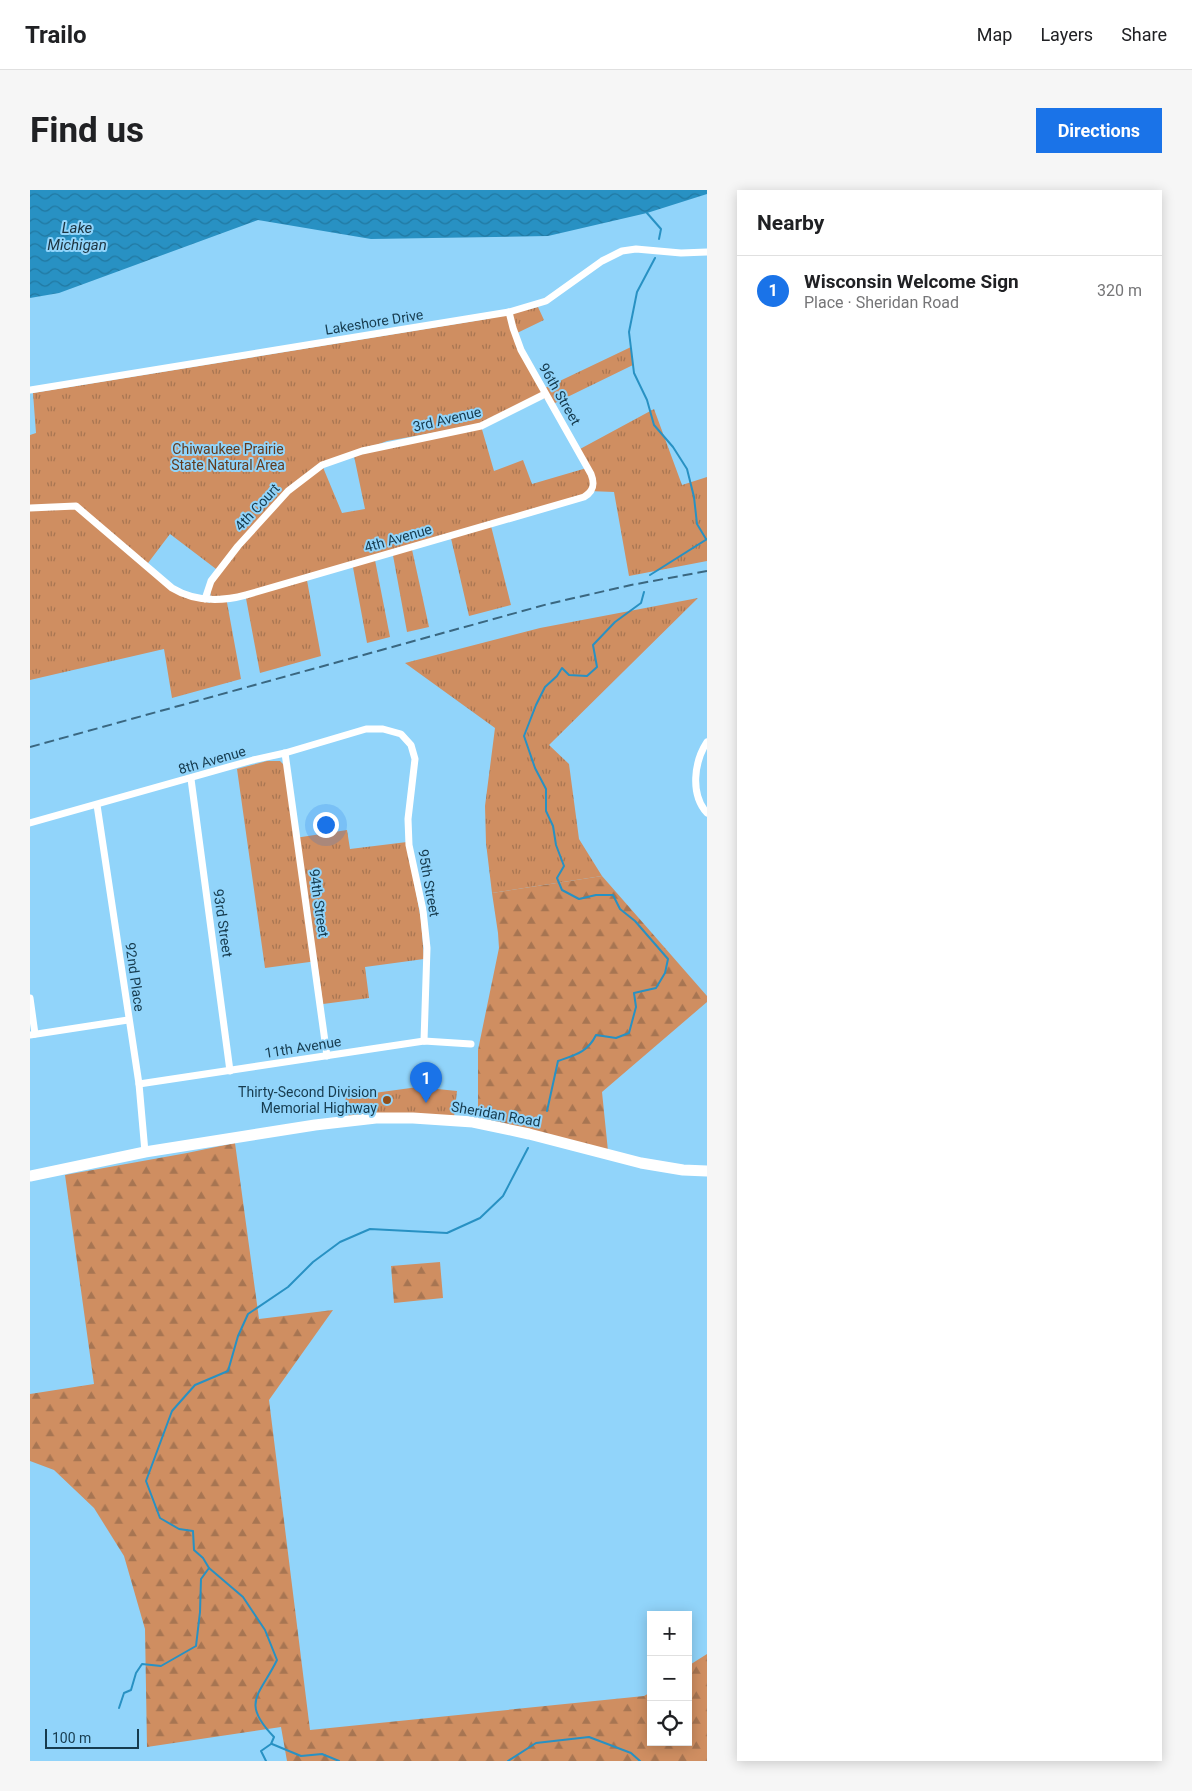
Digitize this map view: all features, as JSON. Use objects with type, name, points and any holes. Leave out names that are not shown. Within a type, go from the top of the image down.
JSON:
[{"type":"main road","name":"Sheridan Road","points":[[30,1176],[145,1152],[315,1125],[376,1118],[413,1118],[473,1122],[529,1134],[641,1163],[683,1170],[707,1171]]},
{"type":"main road","name":"Sheridan Road","points":[[30,1170],[70,1168]]},
{"type":"street","name":"Lakeshore Drive","points":[[30,390],[509,312],[546,302],[602,261],[622,252],[636,249],[681,253],[707,252]]},
{"type":"street","name":"96th Street","points":[[509,312],[521,350],[584,460],[594,487]]},
{"type":"street","name":"3rd Avenue","points":[[349,454],[481,426],[545,394]]},
{"type":"street","name":"4th Court","points":[[204,599],[208,586],[222,566],[288,491],[322,465],[349,454]]},
{"type":"street","name":"4th Avenue","points":[[204,599],[227,600],[314,576],[578,500],[589,494],[594,487]]},
{"type":"street","points":[[30,508],[76,506],[172,588],[181,593],[204,599]]},
{"type":"street","name":"8th Avenue","points":[[30,823],[366,729],[383,729],[401,734]]},
{"type":"street","name":"95th Street","points":[[401,734],[411,745],[415,759],[408,819],[409,845],[423,910],[427,948],[424,1041]]},
{"type":"street","points":[[707,742],[700,753],[696,779],[698,795],[707,813]]},
{"type":"street","name":"94th Street","points":[[285,753],[327,1056]]},
{"type":"street","name":"93rd Street","points":[[191,779],[230,1071]]},
{"type":"street","name":"92nd Place","points":[[98,805],[128,1020],[139,1084],[145,1152]]},
{"type":"street","points":[[30,998],[32,1034],[128,1020]]},
{"type":"street","name":"11th Avenue","points":[[139,1084],[424,1041],[471,1044]]},
{"type":"green space","name":"Chiwaukee Prairie State Natural Area","points":[[538,307],[544,320],[515,334],[545,388],[631,347],[633,365],[551,405],[541,396],[488,423],[387,441],[322,465],[342,513],[365,509],[354,456],[481,426],[494,471],[523,460],[532,484],[590,467],[580,449],[654,409],[682,485],[707,477],[707,561],[629,576],[614,492],[589,491],[490,522],[511,605],[469,616],[450,534],[411,545],[429,627],[407,632],[392,550],[374,555],[390,637],[367,643],[352,562],[306,575],[321,656],[260,673],[245,593],[226,597],[241,679],[172,698],[164,649],[30,680],[30,435],[36,433],[33,393],[487,319]],"holes":[[[170,534],[220,572],[211,588],[210,603],[179,595],[145,567]]]},
{"type":"green space","points":[[698,598],[549,745],[569,764],[579,839],[602,876],[492,893],[486,843],[485,806],[495,728],[405,663],[540,628]]},
{"type":"green space","points":[[267,761],[280,761],[284,765],[295,838],[347,830],[350,849],[407,842],[421,920],[424,959],[365,967],[369,998],[323,1004],[317,961],[265,968],[237,769]]},
{"type":"green space","points":[[602,876],[707,996],[707,1002],[602,1092],[608,1151],[478,1120],[478,1050],[499,948],[492,893]]},
{"type":"green space","points":[[418,1087],[457,1091],[454,1117],[349,1117],[345,1097]]},
{"type":"green space","points":[[235,1143],[259,1319],[333,1310],[269,1400],[310,1730],[647,1694],[647,1746],[692,1746],[692,1663],[707,1654],[707,1761],[287,1761],[281,1727],[147,1747],[145,1629],[124,1556],[94,1508],[54,1470],[30,1461],[30,1394],[94,1384],[65,1175]]},
{"type":"green space","points":[[440,1262],[443,1298],[394,1303],[391,1266]]},
{"type":"water","name":"Lake Michigan","points":[[30,190],[707,190],[707,194],[647,213],[548,236],[371,239],[258,220],[59,293],[30,298]]},
{"type":"waterway","points":[[647,213],[661,229],[659,239]]},
{"type":"waterway","points":[[655,258],[637,292],[629,332],[634,373],[647,400],[654,425],[673,447],[687,469],[694,497],[697,524],[706,539]]},
{"type":"waterway","points":[[650,575],[707,539]]},
{"type":"waterway","points":[[547,1111],[558,1061],[585,1049],[596,1035],[616,1038],[629,1033],[636,1007],[634,993],[656,988],[665,973],[668,959],[635,921],[620,909],[613,895],[596,895],[579,899],[562,890],[557,878],[564,866],[556,845],[553,826],[546,811],[546,789],[535,768],[524,736],[545,687],[557,676],[562,668],[569,675],[587,676],[597,667],[593,645],[615,622],[641,603],[644,592]]},
{"type":"waterway","points":[[266,1761],[261,1751],[271,1744],[274,1737],[258,1715],[256,1698],[277,1660],[265,1630],[243,1597],[209,1568],[203,1558],[194,1550],[193,1531],[179,1529],[160,1518],[146,1481],[172,1411],[195,1385],[228,1371],[238,1336],[248,1314],[288,1287],[313,1262],[340,1242],[370,1229],[447,1233],[480,1218],[503,1196],[528,1148]]},
{"type":"waterway","points":[[119,1708],[124,1693],[131,1690],[136,1673],[142,1664],[161,1666],[196,1646],[201,1579],[209,1568]]},
{"type":"waterway","points":[[508,1761],[536,1743],[589,1737],[631,1753],[640,1761]]},
{"type":"waterway","points":[[272,1744],[301,1756],[322,1754],[339,1761]]},
{"type":"railway","points":[[30,747],[548,604],[631,585],[707,571]]},
{"type":"place","name":"Thirty-Second Division Memorial Highway","points":[[387,1100]]},
{"type":"place","name":"Wisconsin Welcome Sign","points":[[426,1103]]}]
